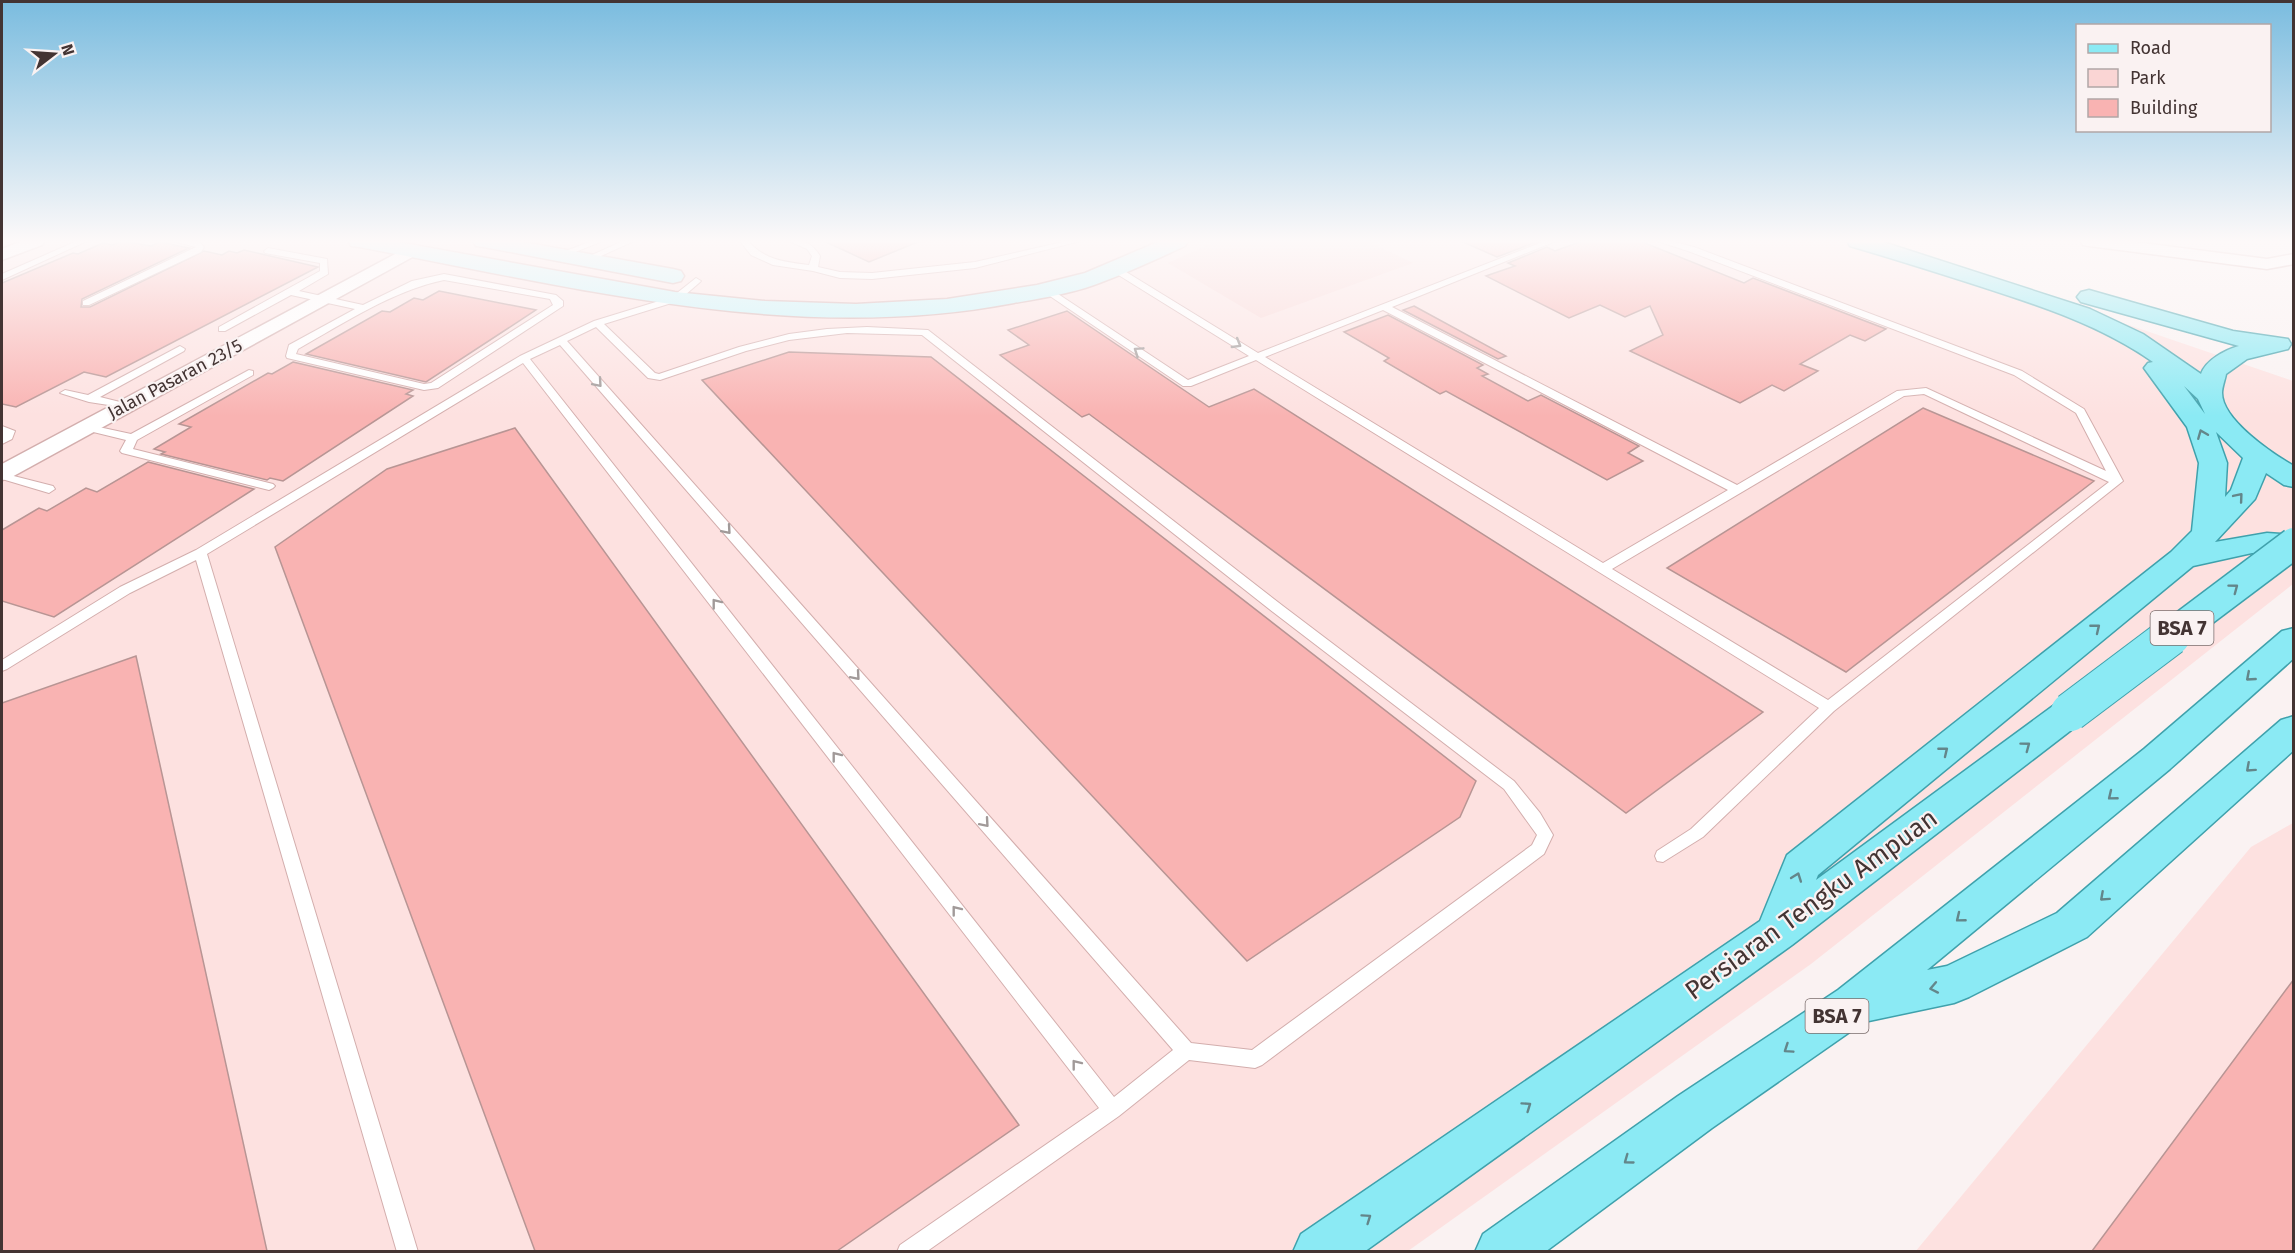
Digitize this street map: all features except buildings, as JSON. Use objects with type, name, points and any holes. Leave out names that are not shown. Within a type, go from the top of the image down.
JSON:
[{"type":"main road","points":[[679,299],[720,305],[837,311],[918,310],[1002,299]]},
{"type":"main road","points":[[2042,299],[2117,328],[2151,348],[2184,372],[2209,395],[2223,424],[2257,456],[2294,479]]},
{"type":"main road","points":[[2100,299],[2231,338],[2289,339]]},
{"type":"main road","points":[[2098,320],[2151,360],[2200,426],[2213,463],[2207,532]]},
{"type":"main road","points":[[2209,395],[2214,371],[2238,354],[2289,339]]},
{"type":"main road","points":[[1777,932],[1801,866],[2182,559],[2245,493],[2257,456]]},
{"type":"main road","points":[[2182,559],[2281,541],[2294,543]]},
{"type":"main road","name":"Persiaran Tengku Ampuan","points":[[1319,1251],[1777,932],[2294,543]]},
{"type":"main road","name":"BSA 7","points":[[1501,1251],[1695,1112],[1854,1004],[2157,759],[2294,639]]},
{"type":"main road","points":[[1854,1004],[1954,984],[2072,926],[2294,729]]},
{"type":"street","name":"Jalan Pasaran 23/5","points":[[2,475],[85,427],[321,299]]},
{"type":"lane","points":[[86,303],[93,299]]},
{"type":"lane","points":[[222,329],[276,299]]},
{"type":"lane","points":[[330,299],[364,308]]},
{"type":"lane","points":[[381,299],[293,346],[291,356],[424,387],[434,386],[558,306],[556,299]]},
{"type":"lane","points":[[2,666],[125,590],[200,553],[524,358],[597,323],[673,299]]},
{"type":"lane","points":[[1060,299],[1187,384],[1401,299]]},
{"type":"lane","points":[[1164,299],[1829,707]]},
{"type":"lane","points":[[1822,299],[2018,373],[2080,411],[2117,481]]},
{"type":"lane","points":[[1384,306],[1737,490]]},
{"type":"lane","points":[[560,339],[1186,1051],[1255,1059],[1538,849],[1545,835],[1509,785],[1278,609],[926,332],[899,329],[805,333],[767,341],[660,377],[651,376],[597,323]]},
{"type":"lane","points":[[89,399],[180,349]]},
{"type":"lane","points":[[524,358],[1112,1110]]},
{"type":"lane","points":[[249,373],[133,438],[126,451],[269,486]]},
{"type":"lane","points":[[1603,570],[1901,393],[1926,391],[2117,481]]},
{"type":"lane","points":[[65,393],[124,406]]},
{"type":"lane","points":[[85,427],[133,438]]},
{"type":"lane","points":[[2,429],[9,431],[8,437],[2,441]]},
{"type":"lane","points":[[2,475],[49,489]]},
{"type":"lane","points":[[1663,856],[1697,833],[1829,707],[2117,481]]},
{"type":"lane","points":[[200,553],[408,1251]]},
{"type":"lane","points":[[907,1251],[1112,1110],[1186,1051]]},
{"type":"shaded area","points":[[2,299],[2054,299],[2293,381],[2293,584],[1811,964],[1408,1251],[2,1252]]},
{"type":"shaded area","points":[[2293,823],[2293,1251],[1915,1252],[2251,847]]},
{"type":"green space","points":[[1230,299],[1312,299],[1261,318]]}]
